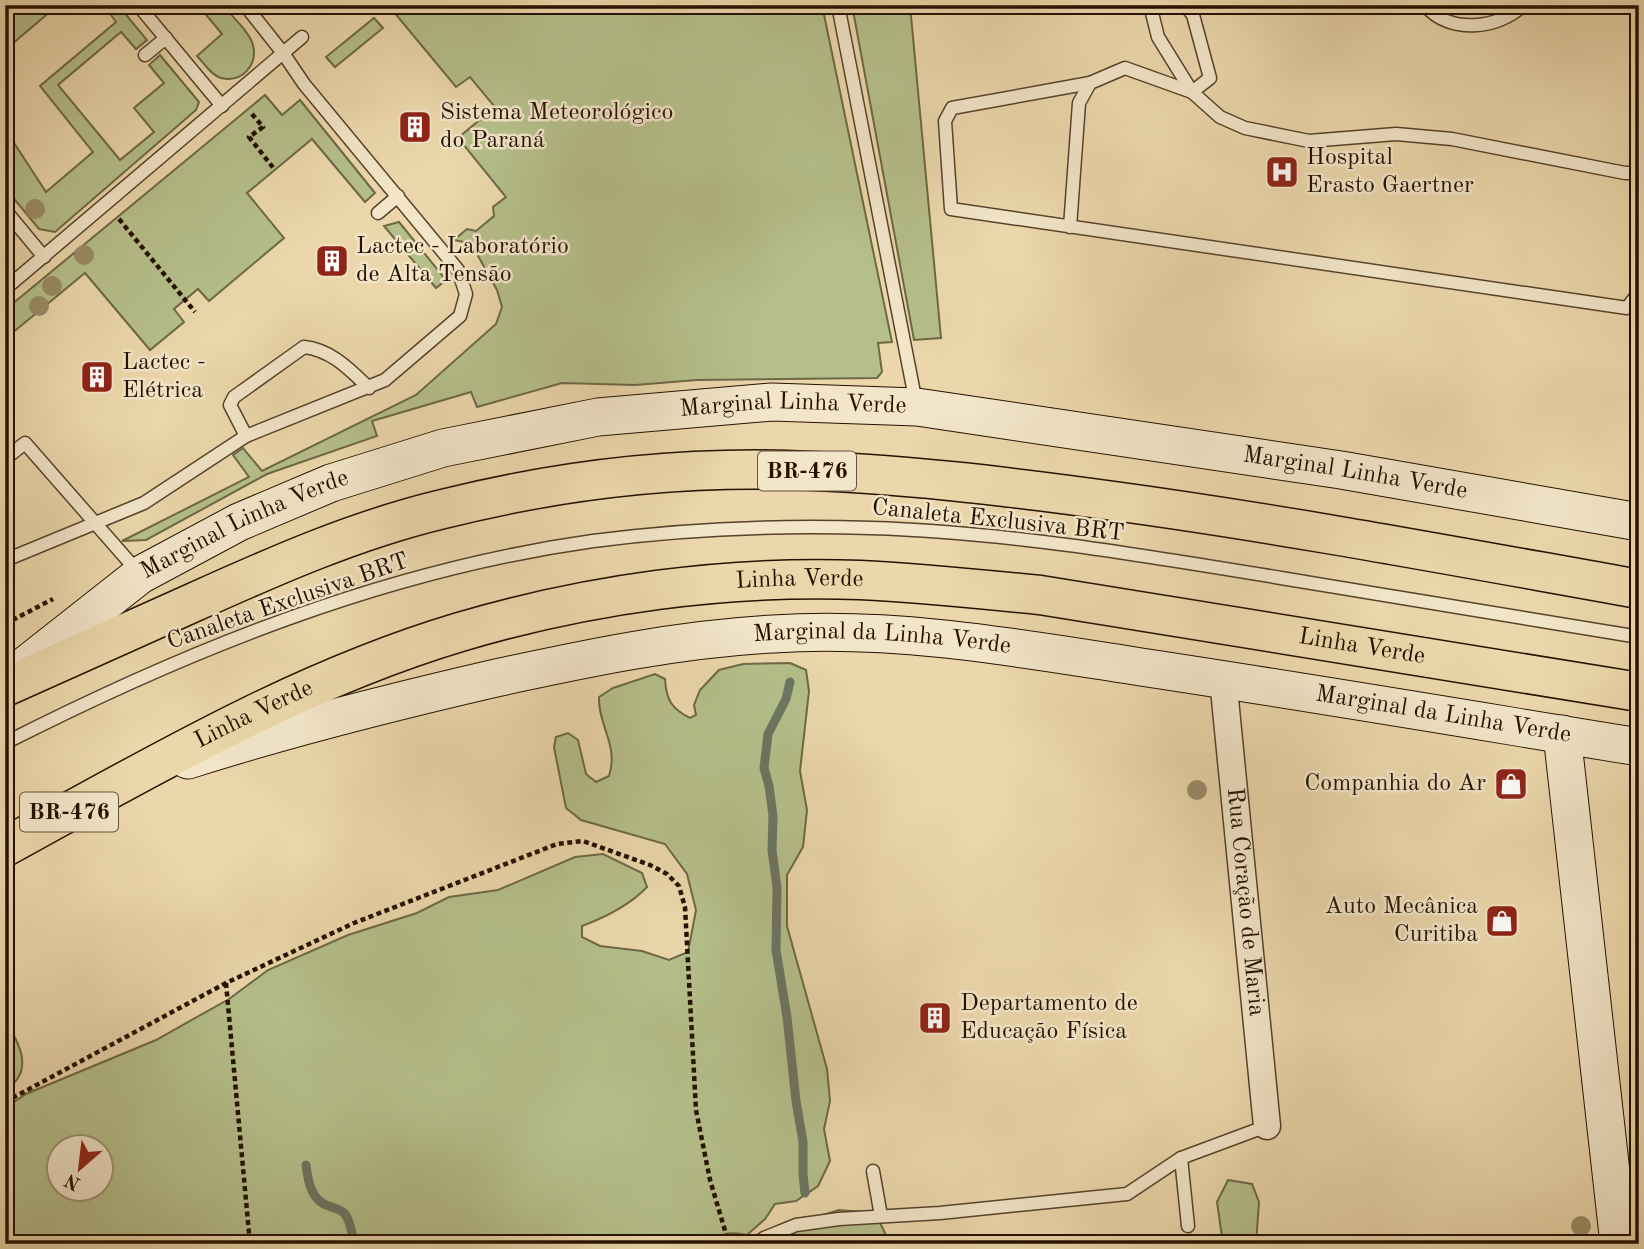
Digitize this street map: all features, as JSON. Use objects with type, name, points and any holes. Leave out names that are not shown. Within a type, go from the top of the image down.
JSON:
[{"type":"highway","name":"BR-476","points":[[5,684],[267,569],[387,524],[505,494],[577,482],[660,474],[786,470],[882,475],[1064,494],[1272,525],[1639,589]]},
{"type":"highway","name":"Linha Verde","points":[[5,847],[237,723],[316,687],[459,632],[582,603],[711,584],[857,580],[1040,595],[1639,692]]},
{"type":"main road","name":"Marginal Linha Verde","points":[[5,684],[140,575],[239,522],[331,483],[443,448],[598,417],[772,402],[917,407],[1341,470],[1639,522]]},
{"type":"main road","name":"Marginal da Linha Verde","points":[[133,777],[258,738],[426,694],[584,658],[703,640],[775,633],[904,634],[1021,648],[1639,747]]},
{"type":"main road","points":[[1562,734],[1619,1244]]},
{"type":"street","name":"Rua Coração de Maria","points":[[1223,679],[1267,1126]]},
{"type":"lane","points":[[138,5],[222,106]]},
{"type":"lane","points":[[5,549],[13,557],[144,503],[246,436],[385,380],[460,316],[466,294],[458,270],[304,84],[245,5]]},
{"type":"lane","points":[[838,5],[917,407]]},
{"type":"lane","points":[[1150,5],[1157,37],[1192,92],[1220,117],[1245,128],[1308,141],[1396,134],[1452,139],[1625,173],[1639,173]]},
{"type":"lane","points":[[1185,5],[1193,15],[1210,78],[1192,92]]},
{"type":"lane","points":[[1426,5],[1450,22],[1470,26],[1495,23],[1515,14],[1523,5]]},
{"type":"lane","points":[[5,289],[302,37]]},
{"type":"lane","points":[[145,55],[166,38]]},
{"type":"lane","points":[[1192,92],[1125,68],[1090,83],[952,108],[945,121],[951,209],[1627,308],[1639,292]]},
{"type":"lane","points":[[1070,226],[1079,103],[1090,83]]},
{"type":"lane","points":[[378,214],[398,196]]},
{"type":"lane","points":[[5,210],[44,257]]},
{"type":"lane","points":[[246,436],[230,405],[234,397],[304,347],[319,348],[344,364],[369,388]]},
{"type":"lane","points":[[5,460],[25,443],[140,575]]},
{"type":"lane","name":"Canaleta Exclusiva BRT","points":[[5,743],[158,670],[252,631],[344,599],[519,554],[595,541],[686,532],[788,527],[873,528],[988,537],[1184,562],[1639,637]]},
{"type":"lane","points":[[756,1244],[796,1225],[1127,1194],[1181,1158],[1267,1126]]},
{"type":"lane","points":[[1181,1158],[1188,1226]]},
{"type":"lane","points":[[873,1171],[881,1216]]},
{"type":"path","points":[[252,114],[263,127],[249,137],[275,170]]},
{"type":"path","points":[[119,219],[195,312]]},
{"type":"path","points":[[5,624],[62,594]]},
{"type":"path","points":[[5,1102],[226,984],[354,923],[557,844],[583,841],[650,865],[667,874],[678,886],[685,907],[696,1110],[710,1180],[729,1244]]},
{"type":"path","points":[[226,984],[250,1244]]},
{"type":"green space","points":[[5,5],[58,5],[5,50]]},
{"type":"green space","points":[[104,5],[118,5],[147,40],[136,49],[121,32],[58,85],[120,160],[154,132],[134,108],[164,83],[149,65],[160,55],[199,102],[196,110],[55,232],[39,229],[5,188],[5,129],[46,192],[93,152],[40,86],[116,22]]},
{"type":"green space","points":[[198,5],[223,5],[248,35],[253,45],[253,59],[251,66],[242,75],[229,79],[221,78],[211,72],[197,56],[222,34]]},
{"type":"green space","points":[[388,5],[822,5],[892,342],[878,343],[882,372],[877,378],[697,380],[635,385],[562,383],[477,407],[471,392],[372,421],[377,436],[267,474],[146,540],[122,541],[249,477],[233,455],[243,448],[262,471],[416,395],[496,324],[502,307],[497,290],[468,243],[454,240],[467,229],[476,231],[494,216],[493,207],[506,197],[458,138],[495,107],[470,77],[456,87]]},
{"type":"green space","points":[[852,5],[910,5],[941,338],[914,340]]},
{"type":"green space","points":[[374,18],[383,28],[335,67],[326,57]]},
{"type":"green space","points":[[265,95],[282,115],[300,100],[375,193],[365,202],[312,139],[247,193],[284,238],[209,301],[198,289],[174,309],[184,322],[150,350],[85,273],[5,339],[5,310]]},
{"type":"green space","points":[[399,222],[446,280],[436,288],[384,226]]},
{"type":"green space","points":[[790,663],[806,670],[809,691],[800,771],[807,810],[803,847],[787,875],[787,926],[827,1069],[830,1101],[824,1129],[830,1161],[818,1186],[796,1201],[775,1204],[765,1219],[747,1235],[723,1234],[712,1244],[5,1244],[5,1108],[26,1094],[156,1040],[229,999],[268,970],[348,935],[417,913],[449,897],[498,890],[575,857],[603,854],[642,873],[647,887],[617,910],[582,926],[582,937],[600,946],[642,951],[669,960],[688,952],[696,910],[687,874],[665,844],[581,820],[566,808],[554,747],[556,737],[568,733],[578,740],[586,774],[596,782],[609,776],[612,755],[599,697],[613,688],[655,674],[665,679],[667,693],[674,707],[690,718],[696,715],[694,705],[700,690],[719,670],[743,664]]},
{"type":"green space","points":[[5,1020],[20,1048],[22,1066],[20,1075],[5,1090]]},
{"type":"green space","points":[[1228,1180],[1252,1184],[1259,1202],[1256,1244],[1223,1244],[1217,1202]]},
{"type":"green space","points":[[839,1210],[872,1216],[881,1225],[888,1244],[755,1244],[778,1229]]},
{"type":"waterway","points":[[790,682],[786,699],[768,734],[764,768],[773,816],[772,850],[777,888],[776,950],[803,1142],[805,1193]]},
{"type":"waterway","points":[[306,1165],[314,1195],[318,1200],[344,1213],[356,1244]]},
{"type":"place","name":"Sistema Meteorológico do Paraná","points":[[415,127]]},
{"type":"place","name":"Hospital Erasto Gaertner","points":[[1282,172]]},
{"type":"place","name":"Lactec - Laboratório de Alta Tensão","points":[[332,261]]},
{"type":"place","name":"Lactec - Elétrica","points":[[97,377]]},
{"type":"place","name":"Companhia do Ar","points":[[1511,784]]},
{"type":"place","name":"Auto Mecânica Curitiba","points":[[1502,921]]},
{"type":"place","name":"Departamento de Educação Física","points":[[935,1018]]}]
